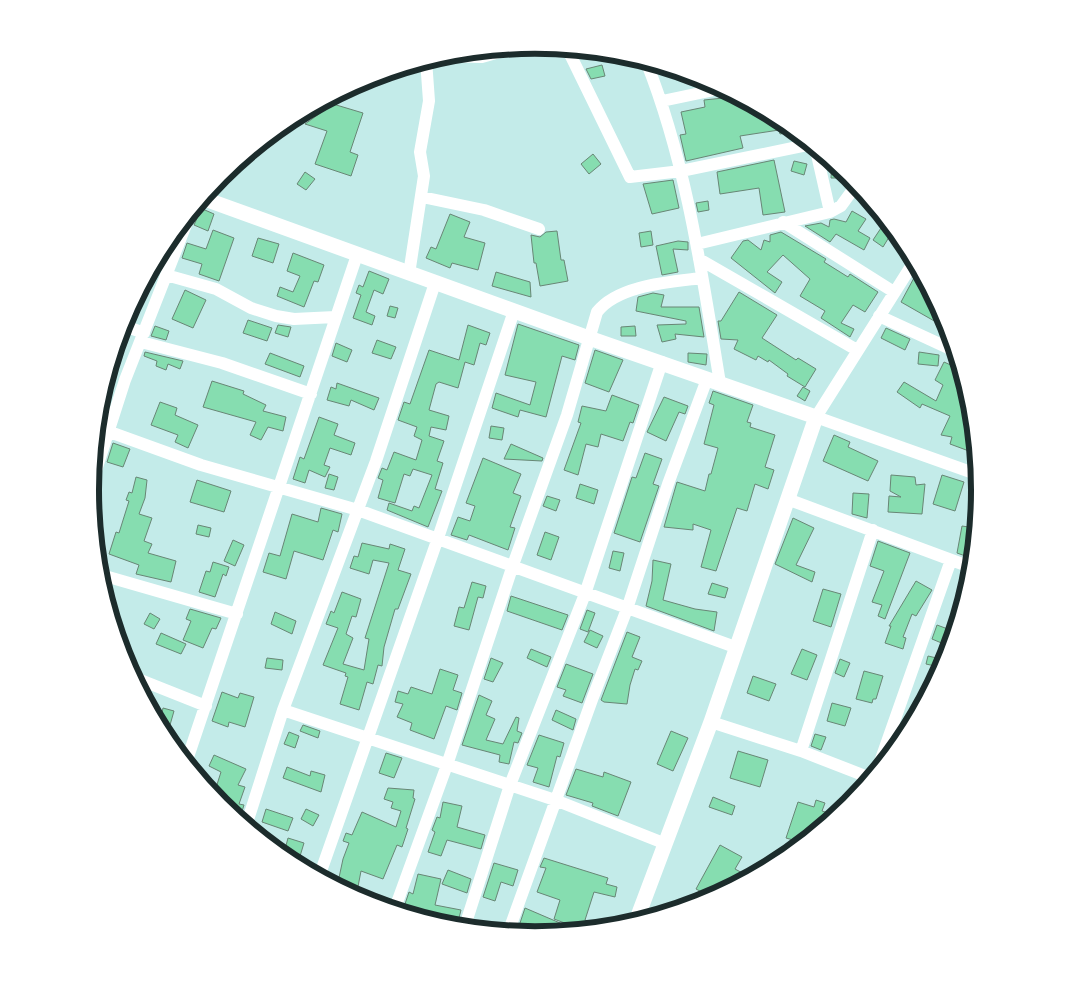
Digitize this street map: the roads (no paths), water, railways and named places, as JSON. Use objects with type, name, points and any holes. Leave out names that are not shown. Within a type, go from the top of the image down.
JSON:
[{"type":"street","points":[[571,55],[628,174],[636,178],[804,147]]},
{"type":"street","points":[[409,274],[424,176],[420,152],[429,101],[427,68]]},
{"type":"street","points":[[510,926],[555,800],[627,609],[668,484],[714,381],[697,244],[681,170],[662,101],[649,69]]},
{"type":"street","points":[[662,101],[711,91]]},
{"type":"street","points":[[817,157],[830,212]]},
{"type":"street","points":[[697,244],[830,212],[841,206],[852,191]]},
{"type":"street","points":[[422,197],[484,210],[539,229]]},
{"type":"street","points":[[209,201],[358,256],[971,472]]},
{"type":"street","points":[[783,222],[894,292]]},
{"type":"street","points":[[103,426],[142,338],[181,236]]},
{"type":"street","points":[[189,756],[311,394],[335,317],[358,256]]},
{"type":"street","points":[[699,259],[858,350]]},
{"type":"street","points":[[640,914],[710,722],[816,417],[911,267]]},
{"type":"street","points":[[166,275],[216,289],[251,308],[276,316],[294,319],[335,317]]},
{"type":"street","points":[[396,904],[447,765],[513,565],[567,416],[597,312],[603,304],[614,297],[659,284],[702,278]]},
{"type":"street","points":[[248,819],[283,710],[358,510],[407,372],[435,283]]},
{"type":"street","points":[[321,871],[438,538],[514,310]]},
{"type":"street","points":[[879,316],[948,348]]},
{"type":"street","points":[[129,330],[142,338],[311,394]]},
{"type":"street","points":[[466,922],[510,786],[585,594],[662,362]]},
{"type":"street","points":[[103,429],[201,465],[358,510],[735,647]]},
{"type":"street","points":[[787,499],[966,565]]},
{"type":"street","points":[[801,751],[873,530]]},
{"type":"street","points":[[881,757],[951,560]]},
{"type":"street","points":[[107,577],[237,614]]},
{"type":"street","points":[[143,681],[206,706]]},
{"type":"street","points":[[283,710],[555,800],[666,844]]},
{"type":"street","points":[[710,722],[867,774]]}]
